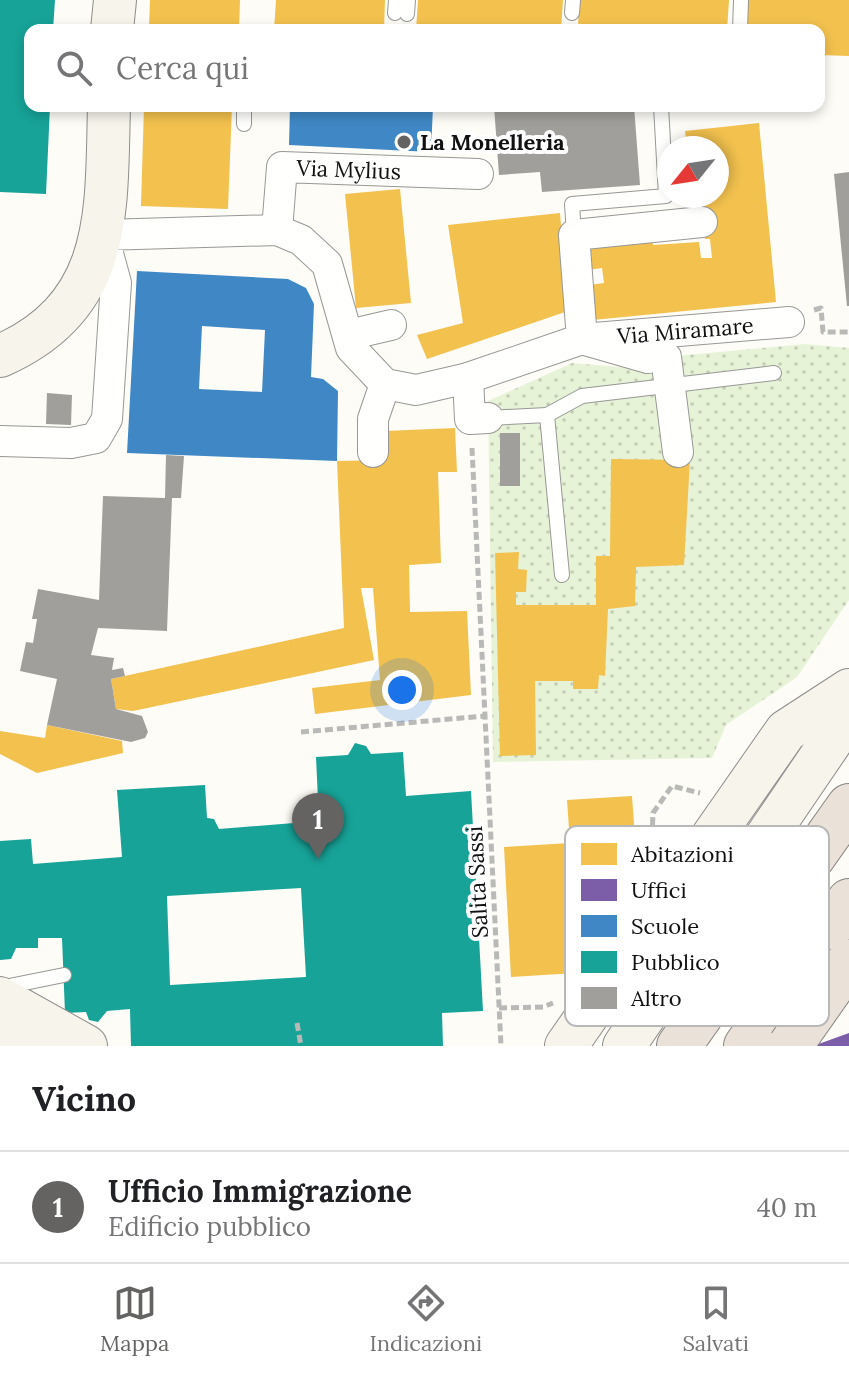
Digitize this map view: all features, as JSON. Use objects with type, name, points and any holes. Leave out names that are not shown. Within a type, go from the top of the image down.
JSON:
[{"type":"highway","points":[[829,834],[849,806]]},
{"type":"highway","points":[[829,929],[849,901]]},
{"type":"highway","points":[[679,1046],[693,1026]]},
{"type":"highway","points":[[746,1046],[760,1026]]},
{"type":"highway","points":[[790,1046],[801,1026]]},
{"type":"main road","points":[[113,24],[115,0]]},
{"type":"main road","points":[[0,356],[40,334],[59,317],[79,288],[103,235],[109,112]]},
{"type":"main road","points":[[720,826],[786,731],[849,690]]},
{"type":"main road","points":[[774,826],[849,715]]},
{"type":"main road","points":[[829,853],[849,825]]},
{"type":"main road","points":[[0,998],[86,1046]]},
{"type":"main road","points":[[566,1046],[580,1026]]},
{"type":"main road","points":[[624,1046],[638,1026]]},
{"type":"main road","points":[[693,1046],[707,1026]]},
{"type":"main road","points":[[0,1033],[23,1046]]},
{"type":"street","name":"Via Mylius","points":[[277,230],[282,167],[478,174]]},
{"type":"street","points":[[582,339],[574,235],[702,222]]},
{"type":"street","points":[[0,441],[71,443],[96,438],[107,419],[116,283],[103,235],[277,230],[301,240],[327,264],[351,348],[385,384],[416,390],[468,378],[479,419]]},
{"type":"street","name":"Via Miramare","points":[[468,378],[582,339],[789,322]]},
{"type":"street","points":[[348,335],[391,325]]},
{"type":"street","name":"Via Miramare","points":[[582,339],[661,367]]},
{"type":"street","points":[[661,367],[678,452]]},
{"type":"street","points":[[373,452],[373,419],[385,384]]},
{"type":"lane","points":[[733,24],[735,0]]},
{"type":"lane","points":[[740,24],[741,0]]},
{"type":"lane","points":[[244,112],[244,124]]},
{"type":"lane","points":[[574,235],[572,204],[666,196],[661,112]]},
{"type":"lane","points":[[479,419],[547,415],[582,396],[661,367],[774,373]]},
{"type":"lane","points":[[547,415],[562,575]]},
{"type":"lane","points":[[837,961],[849,993]]},
{"type":"lane","points":[[0,988],[64,975]]},
{"type":"lane","points":[[772,1046],[787,1026]]},
{"type":"path","name":"Salita Sassi","points":[[479,419],[485,716],[501,1046]]},
{"type":"path","points":[[301,732],[485,716]]},
{"type":"path","points":[[499,1008],[524,1007]]},
{"type":"path","points":[[297,1023],[301,1046]]},
{"type":"green space","points":[[805,344],[849,348],[849,600],[797,677],[726,725],[712,758],[493,762],[488,401],[572,363],[653,370],[666,357]]},
{"type":"building: Abitazioni","points":[[150,0],[240,0],[239,24],[149,24]]},
{"type":"building: Abitazioni","points":[[276,0],[385,0],[384,24],[274,24]]},
{"type":"building: Abitazioni","points":[[418,0],[563,0],[561,24],[416,24]]},
{"type":"building: Abitazioni","points":[[579,0],[729,0],[727,24],[578,24]]},
{"type":"building: Abitazioni","points":[[746,0],[849,0],[849,56],[825,55],[825,24],[744,24]]},
{"type":"building: Abitazioni","points":[[144,112],[232,112],[228,209],[141,206]]},
{"type":"building: Abitazioni","points":[[759,123],[776,302],[593,320],[590,285],[604,283],[602,268],[588,270],[586,245],[652,238],[653,245],[699,242],[701,258],[712,258],[710,239],[705,239],[701,208],[729,208],[729,136],[686,136],[685,131]]},
{"type":"building: Abitazioni","points":[[400,189],[411,303],[356,308],[345,194]]},
{"type":"building: Abitazioni","points":[[560,213],[568,311],[427,359],[417,335],[463,323],[448,225]]},
{"type":"building: Abitazioni","points":[[455,428],[457,472],[438,472],[441,563],[409,565],[410,612],[467,611],[471,695],[315,714],[312,688],[380,680],[373,588],[361,588],[374,660],[133,711],[116,709],[111,679],[344,628],[337,461],[385,460],[385,431]]},
{"type":"building: Abitazioni","points":[[611,459],[690,460],[684,565],[636,567],[635,606],[608,609],[605,676],[599,675],[598,689],[573,689],[573,681],[535,681],[536,755],[500,756],[495,553],[519,552],[518,569],[527,570],[526,592],[516,592],[516,605],[596,605],[596,556],[610,556]]},
{"type":"building: Abitazioni","points":[[47,725],[122,741],[123,753],[37,773],[0,754],[0,731],[45,738]]},
{"type":"building: Abitazioni","points":[[632,796],[634,826],[569,826],[567,800]]},
{"type":"building: Abitazioni","points":[[565,843],[565,974],[511,977],[504,847]]},
{"type":"building: Uffici","points":[[849,1033],[849,1046],[813,1046]]},
{"type":"building: Scuole","points":[[290,112],[433,112],[431,152],[289,145]]},
{"type":"building: Scuole","points":[[137,271],[288,279],[306,288],[314,304],[311,377],[323,379],[338,391],[337,461],[127,453]],"holes":[[[202,326],[265,330],[262,392],[199,389]]]},
{"type":"building: Pubblico","points":[[0,0],[55,0],[53,24],[24,24],[24,112],[50,112],[46,194],[0,192]]},
{"type":"building: Pubblico","points":[[355,743],[366,746],[371,754],[403,752],[406,796],[471,791],[483,1011],[442,1013],[443,1046],[131,1046],[130,1009],[107,1011],[98,1022],[89,1020],[86,1012],[65,1013],[62,938],[38,938],[38,948],[16,948],[11,959],[0,960],[0,841],[31,839],[33,864],[122,857],[117,790],[205,785],[207,818],[214,819],[219,829],[319,821],[316,757],[348,755]],"holes":[[[301,888],[306,977],[170,985],[167,896]]]},
{"type":"building: Altro","points":[[494,112],[634,112],[640,185],[542,192],[540,172],[499,175]]},
{"type":"building: Altro","points":[[849,172],[849,306],[847,306],[834,174]]},
{"type":"building: Altro","points":[[47,393],[72,395],[71,425],[46,424]]},
{"type":"building: Altro","points":[[500,433],[520,433],[520,486],[500,486]]},
{"type":"building: Altro","points":[[166,455],[184,456],[181,498],[172,498],[167,631],[98,628],[91,655],[114,658],[112,670],[123,668],[125,676],[111,679],[116,709],[142,716],[148,732],[145,738],[131,742],[47,725],[57,679],[20,671],[26,642],[33,643],[37,619],[32,619],[38,589],[99,600],[103,496],[165,498]]},
{"type":"place","name":"La Monelleria","points":[[404,142]]},
{"type":"place","name":"Ufficio Immigrazione","points":[[318,859]]}]
